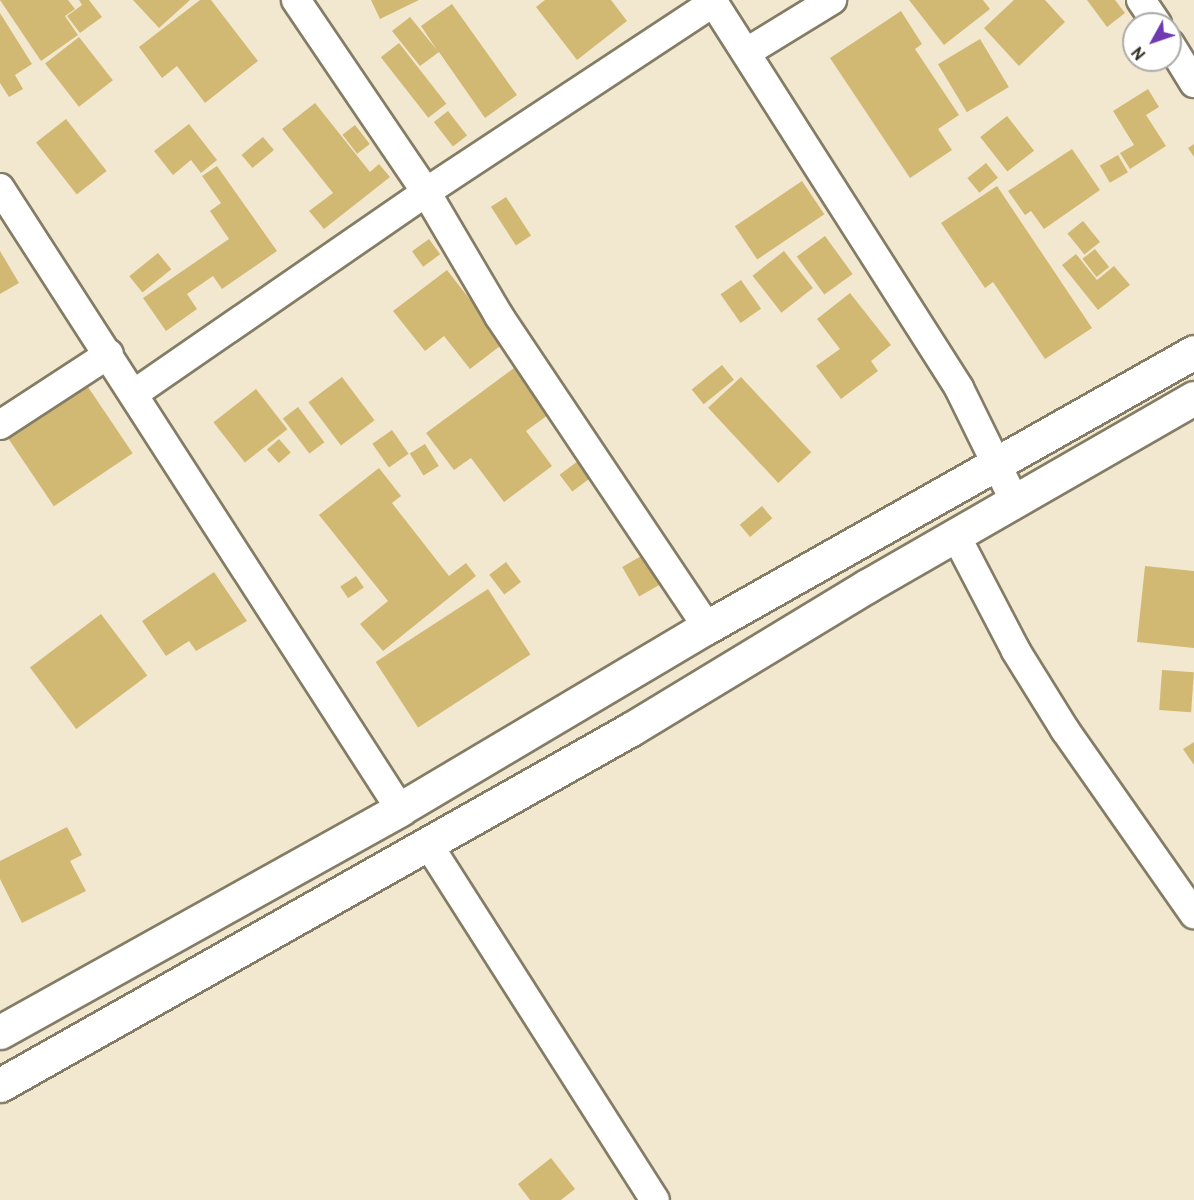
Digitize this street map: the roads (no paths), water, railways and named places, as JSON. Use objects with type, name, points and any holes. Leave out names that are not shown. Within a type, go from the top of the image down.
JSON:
[{"type":"street","points":[[296,0],[426,192],[499,316],[706,627]]},
{"type":"street","points":[[747,52],[832,0]]},
{"type":"street","points":[[135,393],[426,192],[713,1],[959,388],[1015,501]]},
{"type":"street","points":[[1182,63],[1194,82]]},
{"type":"street","points":[[0,188],[135,393],[400,809]]},
{"type":"street","points":[[0,1032],[400,809],[706,627],[1194,352]]},
{"type":"street","points":[[0,425],[109,354]]},
{"type":"street","points":[[0,1085],[428,844],[1194,398]]},
{"type":"street","points":[[956,536],[1016,651],[1065,730],[1190,900]]},
{"type":"street","points":[[428,844],[655,1200]]}]
